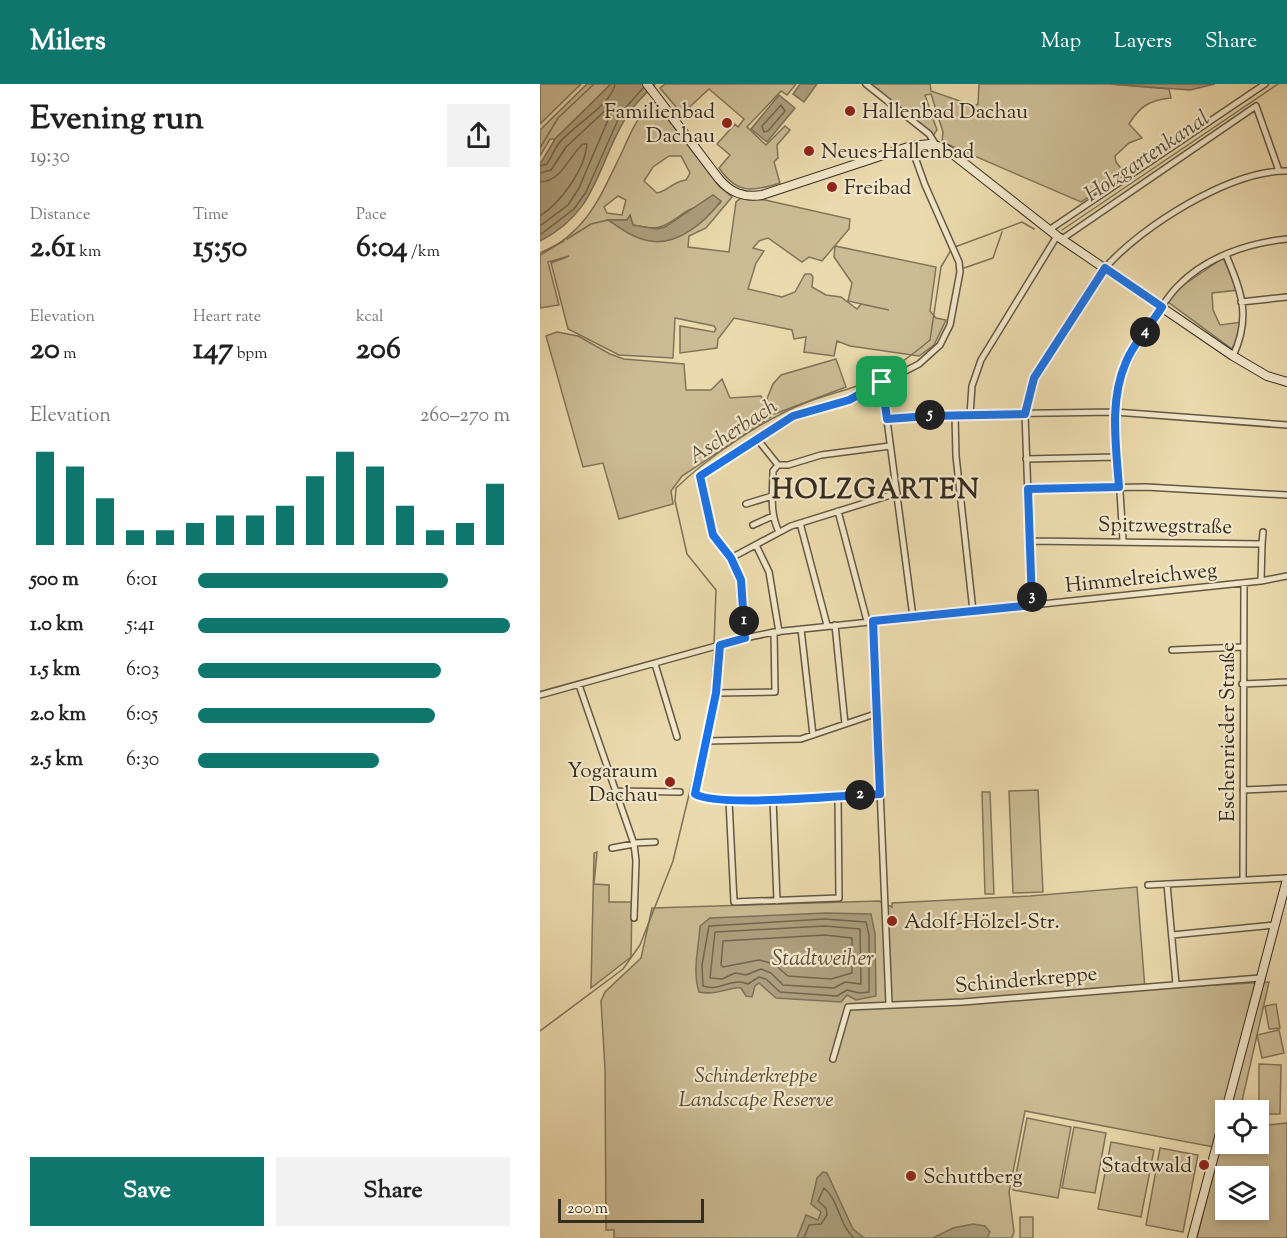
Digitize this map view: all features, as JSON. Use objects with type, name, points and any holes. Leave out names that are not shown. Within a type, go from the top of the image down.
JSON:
[{"type":"street","points":[[647,84],[718,179],[731,190],[742,195],[762,195],[911,146],[936,145]]},
{"type":"street","points":[[866,84],[929,134],[936,145],[957,156],[1049,230],[1233,356],[1267,376],[1287,381]]},
{"type":"street","points":[[1049,230],[1265,84]]},
{"type":"street","points":[[970,415],[972,386],[981,360],[1060,237],[1256,106],[1279,171]]},
{"type":"street","points":[[745,638],[743,591],[731,558],[713,535],[700,476],[793,416],[849,400],[919,364],[940,345],[950,325],[960,272],[954,249],[928,193],[911,146]]},
{"type":"street","points":[[1032,605],[1025,414],[1034,378],[1105,268],[1155,225],[1190,203],[1262,173],[1287,171]]},
{"type":"street","points":[[1124,540],[1115,412],[1116,393],[1126,360],[1178,286],[1226,255],[1264,241],[1287,239]]},
{"type":"street","points":[[1226,255],[1240,288],[1244,328],[1233,356]]},
{"type":"street","points":[[1241,302],[1287,297]]},
{"type":"street","points":[[882,382],[913,617]]},
{"type":"street","points":[[887,419],[955,415],[1115,412],[1287,425]]},
{"type":"street","points":[[955,415],[958,474],[973,611]]},
{"type":"street","points":[[758,440],[778,465]]},
{"type":"street","points":[[778,465],[788,465],[820,455],[890,446]]},
{"type":"street","points":[[1026,459],[1118,457]]},
{"type":"street","points":[[778,465],[773,471],[772,496],[773,516],[778,532]]},
{"type":"street","points":[[1028,489],[1119,487],[1287,495]]},
{"type":"street","points":[[731,558],[778,532],[800,523],[897,493]]},
{"type":"street","points":[[746,504],[772,496]]},
{"type":"street","points":[[838,511],[870,621],[878,713],[889,1003]]},
{"type":"street","points":[[753,525],[773,516]]},
{"type":"street","points":[[800,523],[826,626]]},
{"type":"street","points":[[1262,544],[1263,532]]},
{"type":"street","name":"Spitzwegstraße","points":[[1030,541],[1124,540],[1262,544],[1261,582]]},
{"type":"street","points":[[716,693],[775,692],[776,632],[769,572],[756,545]]},
{"type":"street","name":"Himmelreichweg","points":[[540,695],[710,647],[776,632],[1261,582],[1287,576]]},
{"type":"street","name":"Eschenrieder Straße","points":[[1243,879],[1244,583]]},
{"type":"street","points":[[835,625],[845,724]]},
{"type":"street","points":[[801,629],[813,735]]},
{"type":"street","points":[[718,645],[716,693],[695,794],[704,800],[729,801],[880,794]]},
{"type":"street","points":[[1172,650],[1242,647]]},
{"type":"street","points":[[655,664],[677,737]]},
{"type":"street","points":[[1242,684],[1287,682]]},
{"type":"street","points":[[579,685],[634,843],[636,861],[634,918]]},
{"type":"street","points":[[706,741],[801,740],[878,713]]},
{"type":"street","points":[[1243,790],[1287,788]]},
{"type":"street","points":[[616,791],[680,792]]},
{"type":"street","points":[[729,801],[734,902],[777,901],[839,898],[838,796]]},
{"type":"street","points":[[773,799],[777,901]]},
{"type":"street","points":[[612,848],[634,843],[655,842]]},
{"type":"street","points":[[1148,885],[1287,878],[1229,1100]]},
{"type":"street","points":[[1167,884],[1176,984]]},
{"type":"street","points":[[1172,935],[1274,925]]},
{"type":"street","name":"Schinderkreppe","points":[[833,1059],[848,1007],[889,1003],[963,1002],[1260,978]]},
{"type":"street","points":[[1192,1238],[1215,1151]]},
{"type":"green space","points":[[540,84],[581,84],[540,124]]},
{"type":"green space","points":[[587,84],[611,84],[555,139],[550,139],[540,156],[540,130]]},
{"type":"green space","points":[[665,84],[796,84],[787,95],[781,91],[747,127],[766,145],[785,126],[790,130],[777,145],[778,158],[774,162],[780,183],[746,189],[732,183],[719,168],[730,155],[717,144],[735,124],[738,127],[744,119],[709,89],[682,114],[660,88]]},
{"type":"green space","points":[[871,84],[930,84],[931,91],[974,106],[978,104],[979,84],[1110,84],[1169,89],[1171,98],[1151,102],[1137,113],[1129,124],[1142,138],[1129,143],[1115,156],[1116,162],[1125,174],[1081,202],[942,142],[943,132],[931,94],[925,95],[937,130],[933,136]]},
{"type":"green space","points":[[654,101],[719,186],[732,197],[706,228],[689,236],[688,247],[729,252],[736,202],[741,198],[765,200],[850,219],[849,229],[822,261],[809,257],[802,262],[768,238],[759,241],[753,248],[764,251],[756,263],[748,289],[782,297],[795,292],[805,274],[811,274],[812,287],[826,295],[841,297],[857,309],[861,304],[889,310],[848,301],[852,283],[834,257],[835,246],[936,267],[930,311],[936,318],[946,320],[934,345],[919,356],[850,346],[837,341],[834,356],[804,352],[806,337],[794,339],[792,330],[734,318],[718,339],[717,348],[680,353],[680,326],[714,332],[716,329],[714,326],[675,318],[673,358],[619,355],[568,329],[551,263],[569,256],[548,262],[559,305],[540,308],[540,255],[570,235],[591,211],[635,124]],"holes":[[[669,156],[681,156],[690,173],[686,180],[657,193],[644,181],[653,167]],[[618,196],[626,200],[622,215],[607,213],[604,207]],[[720,203],[692,227],[668,240],[656,241],[643,238],[609,220],[628,220],[630,216],[633,225],[657,228],[690,209]]]},
{"type":"green space","points":[[1223,258],[1238,290],[1212,293],[1213,310],[1220,325],[1242,322],[1241,331],[1232,349],[1168,302],[1179,288]]},
{"type":"green space","points":[[557,332],[578,336],[624,359],[684,364],[686,390],[711,390],[722,379],[730,398],[761,396],[771,417],[682,476],[671,491],[673,504],[619,519],[603,463],[583,467],[546,336]]},
{"type":"green space","points":[[836,359],[846,387],[772,415],[766,401],[773,384],[781,375]]},
{"type":"green space","points":[[1038,790],[1043,892],[1013,893],[1009,791]]},
{"type":"green space","points":[[982,792],[990,792],[994,894],[985,894]]},
{"type":"green space","points":[[597,852],[594,884],[609,885],[609,902],[632,902],[631,957],[591,988],[594,853]]},
{"type":"green space","name":"Schinderkreppe Landscape Reserve","points":[[1137,887],[1145,989],[1269,982],[1242,1100],[1215,1100],[1215,1147],[1025,1111],[1009,1192],[1014,1232],[1012,1238],[614,1238],[614,1230],[606,1230],[605,1069],[601,1001],[605,992],[641,958],[652,908],[879,901],[892,907],[892,903],[1030,896]]},
{"type":"green space","points":[[1276,1004],[1280,1028],[1269,1029],[1265,1006]]},
{"type":"green space","points":[[1279,1030],[1284,1053],[1262,1058],[1257,1035]]},
{"type":"green space","points":[[1259,1064],[1281,1065],[1280,1114],[1269,1114],[1269,1100],[1259,1100]]},
{"type":"green space","points":[[1027,1118],[1071,1127],[1058,1198],[1013,1190]]},
{"type":"green space","name":"Schinderkreppe Landscape Reserve","points":[[1287,1123],[1287,1238],[1197,1238],[1218,1154],[1269,1154],[1269,1125]]},
{"type":"green space","points":[[1074,1127],[1106,1133],[1095,1193],[1062,1188]]},
{"type":"green space","points":[[1111,1142],[1154,1150],[1141,1217],[1098,1209]]},
{"type":"green space","points":[[1160,1148],[1198,1155],[1183,1232],[1146,1225]]},
{"type":"green space","points":[[1020,1217],[1033,1217],[1033,1238],[1020,1238]]},
{"type":"water","points":[[611,84],[655,84],[625,119],[584,203],[573,217],[540,241],[540,164],[555,139]]},
{"type":"water","points":[[800,84],[817,84],[804,102],[793,94]]},
{"type":"water","points":[[1110,84],[1215,84],[1190,90]]},
{"type":"water","points":[[779,95],[795,108],[767,142],[751,129]]},
{"type":"water","points":[[713,195],[721,201],[708,216],[681,236],[671,240],[660,242],[644,240],[608,220],[627,220],[630,215],[633,225],[657,229],[665,227]]},
{"type":"water","name":"Stadtweiher","points":[[826,913],[871,914],[875,934],[876,996],[856,1000],[847,995],[841,1002],[776,998],[759,983],[755,986],[752,997],[746,996],[741,988],[712,993],[699,992],[696,967],[700,926],[710,918]]},
{"type":"water","points":[[823,1172],[827,1173],[853,1229],[864,1238],[797,1238],[806,1215],[818,1220],[821,1212],[811,1204],[817,1178]]},
{"type":"water","points":[[973,1224],[985,1226],[990,1232],[987,1238],[933,1238],[953,1228]]},
{"type":"waterway","points":[[540,148],[558,118],[594,84]]},
{"type":"waterway","name":"Holzgartenkanal","points":[[1062,230],[1278,84]]},
{"type":"waterway","points":[[567,239],[591,224],[608,220]]},
{"type":"waterway","name":"Ascherbach","points":[[955,247],[1022,222],[1034,229]]},
{"type":"waterway","points":[[964,268],[993,258],[1002,232]]},
{"type":"waterway","points":[[540,253],[564,241]]},
{"type":"waterway","name":"Ascherbach","points":[[714,645],[716,590],[687,554],[675,501],[676,488],[720,452],[754,429],[805,403],[857,386],[886,372],[930,340],[941,267],[951,250]]},
{"type":"waterway","name":"Ascherbach","points":[[540,1031],[623,969],[640,945],[673,861],[710,708],[714,650]]},
{"type":"place","name":"Hallenbad Dachau","points":[[850,111]]},
{"type":"place","name":"Familienbad Dachau","points":[[727,123]]},
{"type":"place","name":"Neues Hallenbad","points":[[809,151]]},
{"type":"place","name":"Freibad","points":[[832,187]]},
{"type":"place","name":"Yogaraum Dachau","points":[[670,782]]},
{"type":"place","name":"Adolf-Hölzel-Str.","points":[[892,921]]},
{"type":"place","name":"Stadtwald","points":[[1204,1165]]},
{"type":"place","name":"Schuttberg","points":[[911,1176]]},
{"type":"district","name":"HOLZGARTEN","points":[[876,489]]},
{"type":"route","points":[[1105,268],[1162,307],[1126,360],[1116,393],[1119,487],[1028,489],[1032,605],[873,621],[880,794],[729,801],[725,799],[704,800],[695,794],[716,693],[720,645],[745,638],[741,580],[731,558],[713,535],[705,509],[700,476],[793,416],[849,400],[882,382],[887,419],[1025,414],[1034,378],[1105,268]]}]
